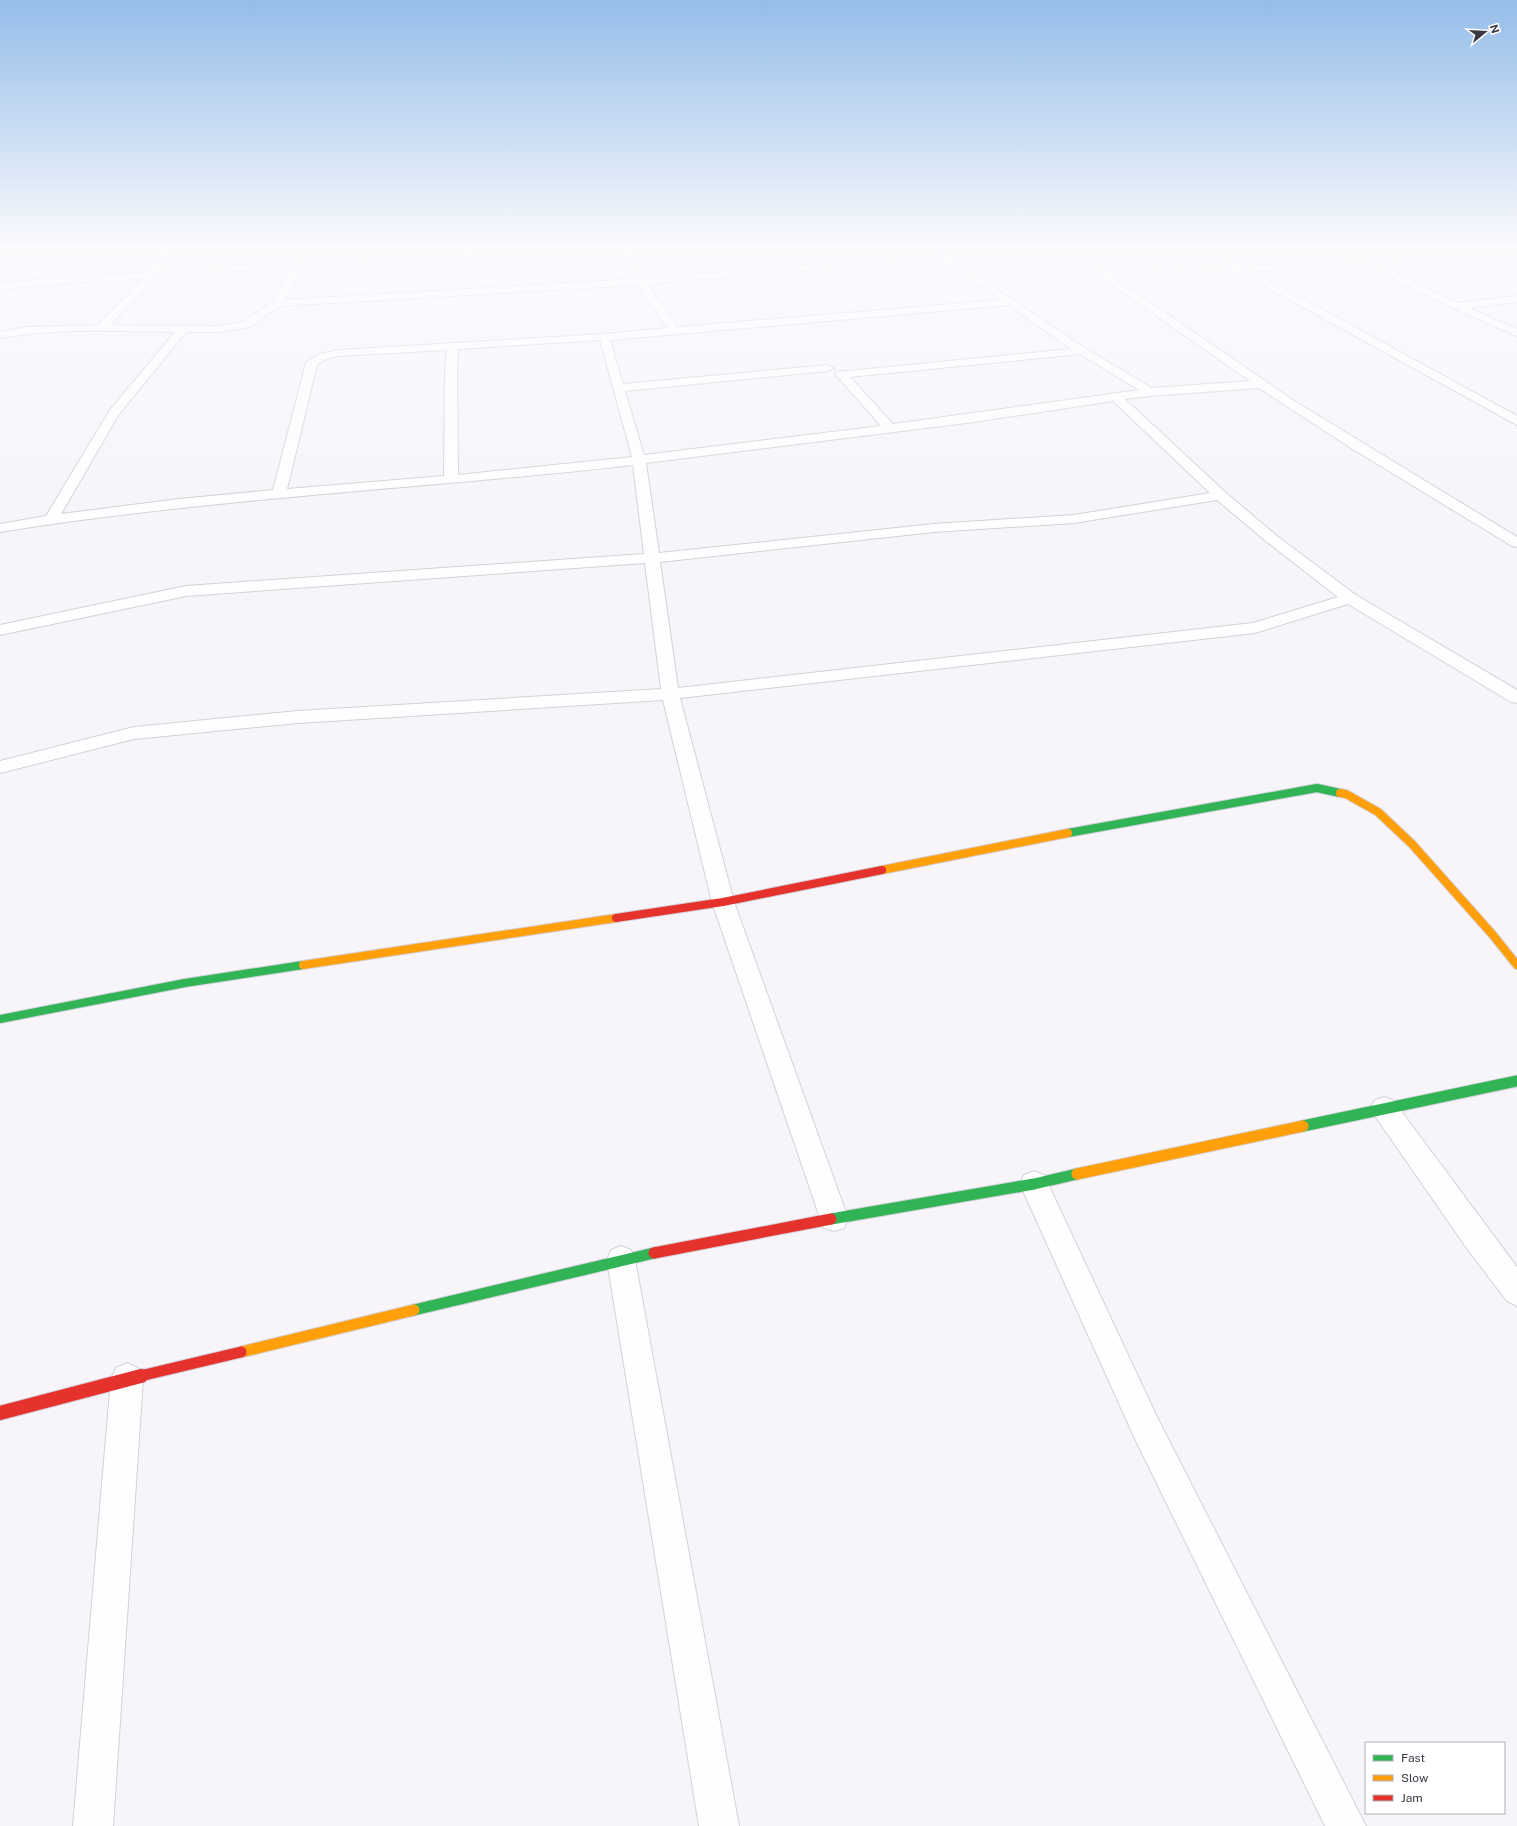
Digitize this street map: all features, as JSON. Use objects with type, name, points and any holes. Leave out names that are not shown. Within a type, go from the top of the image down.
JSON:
[{"type":"street","points":[[0,335],[10,333]]},
{"type":"street","points":[[51,519],[114,413],[180,333]]},
{"type":"street","points":[[279,493],[312,362],[323,356],[339,353],[604,337],[642,333]]},
{"type":"street","points":[[1057,333],[1082,351],[1150,392]]},
{"type":"street","points":[[1189,333],[1261,384],[1394,469],[1517,543]]},
{"type":"street","points":[[1356,333],[1517,421]]},
{"type":"street","points":[[604,337],[639,460],[670,694],[723,902],[834,1218]]},
{"type":"street","points":[[452,480],[451,369],[453,346]]},
{"type":"street","points":[[889,428],[841,374],[1082,351]]},
{"type":"street","points":[[619,388],[828,368]]},
{"type":"street","points":[[0,528],[51,519],[279,493],[452,480],[639,460],[889,428],[1115,396],[1261,384]]},
{"type":"street","points":[[1115,396],[1220,495],[1272,539],[1350,598],[1517,698]]},
{"type":"street","points":[[0,630],[186,591],[652,558],[934,528],[1074,519],[1220,495]]},
{"type":"street","points":[[0,767],[134,733],[298,717],[670,694],[1255,628],[1350,598]]},
{"type":"street","points":[[0,1019],[185,982],[723,902],[1122,822],[1317,788],[1346,794],[1378,812],[1412,844],[1492,934],[1517,965]]},
{"type":"street","points":[[0,1413],[127,1379],[621,1260],[834,1218],[1034,1184],[1384,1108],[1517,1081]]},
{"type":"street","points":[[1384,1108],[1478,1240],[1517,1291]]},
{"type":"street","points":[[1034,1184],[1146,1428],[1346,1826]]},
{"type":"street","points":[[621,1260],[719,1826]]},
{"type":"street","points":[[93,1826],[127,1379]]},
{"type":"traffic: fast","points":[[1068,833],[1317,788],[1340,793]]},
{"type":"traffic: fast","points":[[0,1019],[185,983],[303,965]]},
{"type":"traffic: fast","points":[[1303,1126],[1517,1081]]},
{"type":"traffic: fast","points":[[831,1219],[1034,1184],[1077,1174]]},
{"type":"traffic: fast","points":[[414,1310],[654,1253]]},
{"type":"traffic: slow","points":[[1340,793],[1346,794],[1378,812],[1412,844],[1492,934],[1517,965]]},
{"type":"traffic: slow","points":[[882,870],[1068,833]]},
{"type":"traffic: slow","points":[[303,965],[616,918]]},
{"type":"traffic: slow","points":[[1077,1174],[1303,1126]]},
{"type":"traffic: slow","points":[[241,1352],[414,1310]]},
{"type":"traffic: jam","points":[[616,918],[723,902],[882,870]]},
{"type":"traffic: jam","points":[[654,1253],[831,1219]]},
{"type":"traffic: jam","points":[[0,1413],[127,1379],[241,1352]]}]
